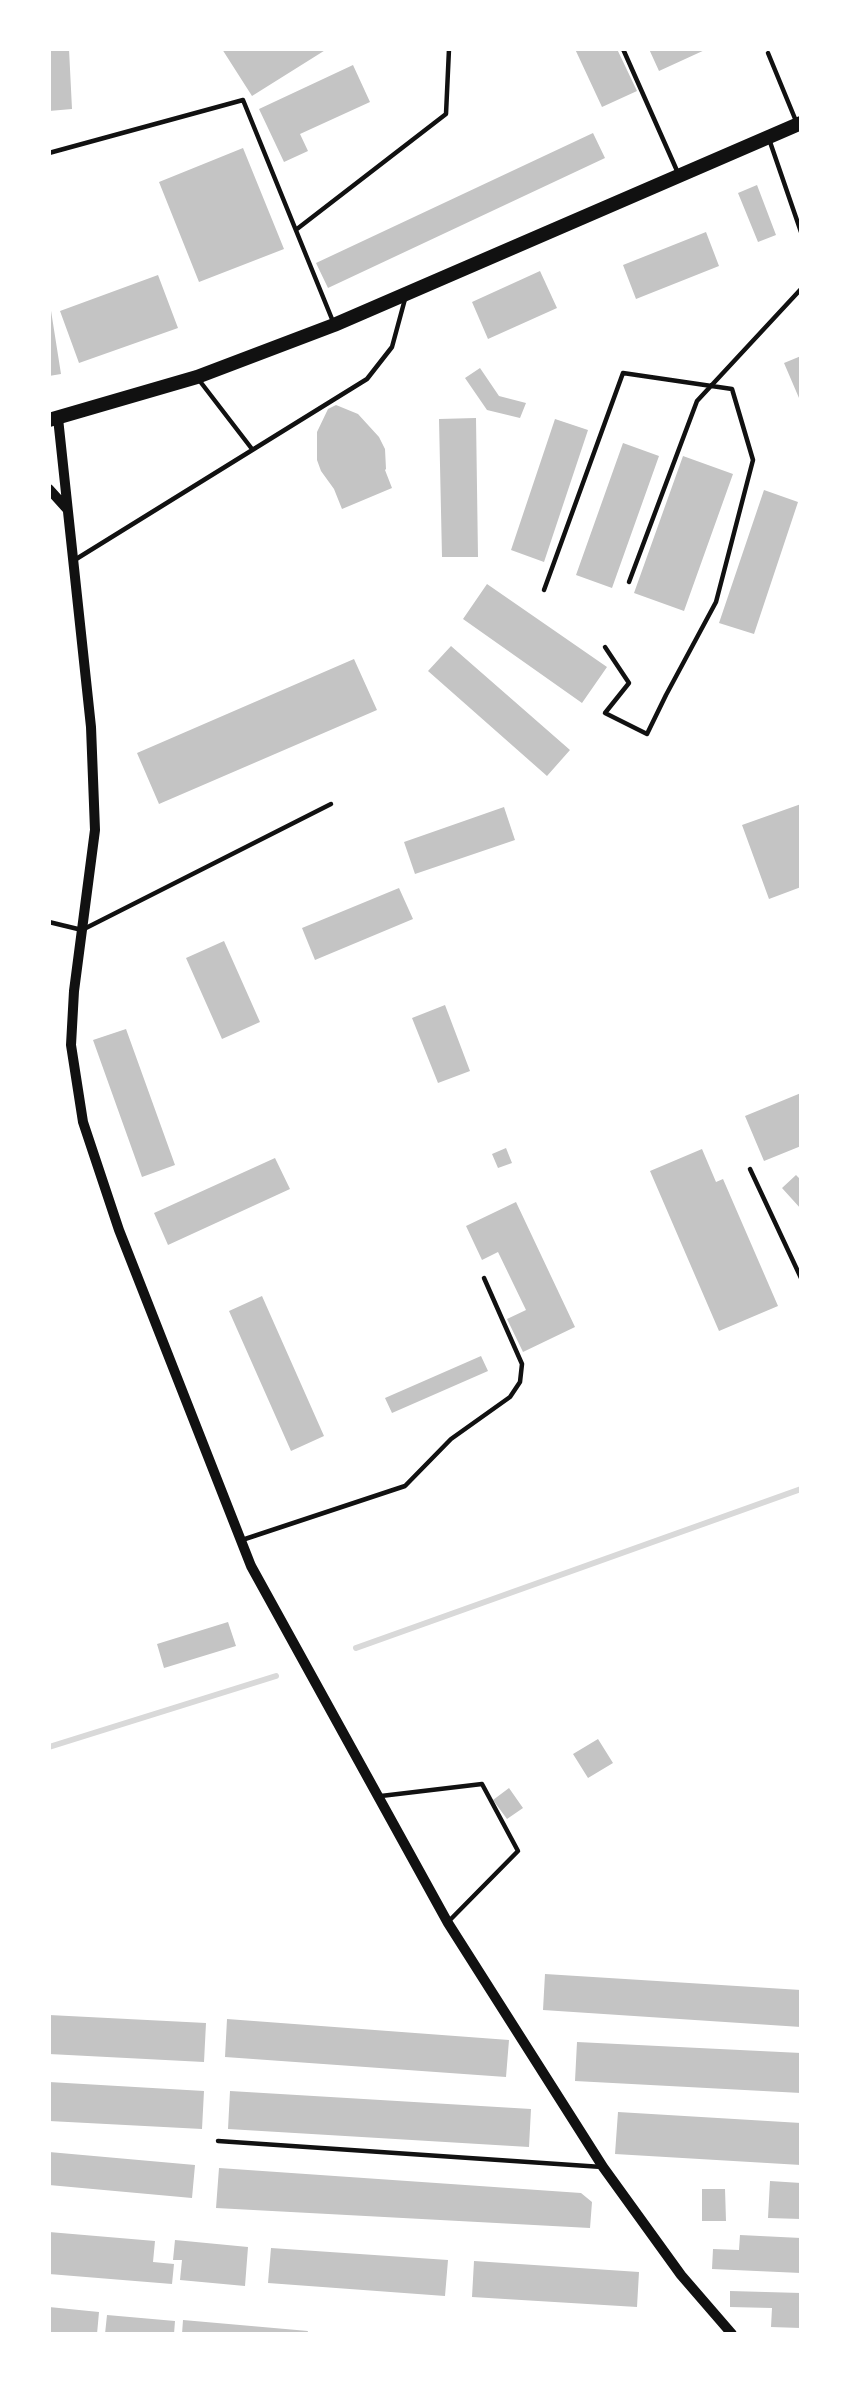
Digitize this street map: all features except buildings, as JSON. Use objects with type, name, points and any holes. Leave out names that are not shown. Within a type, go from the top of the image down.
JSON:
[{"type":"main road","points":[[53,419],[197,377],[334,324],[407,295],[799,124]]},
{"type":"street","points":[[53,419],[67,509],[91,727],[95,830],[74,991],[71,1045],[83,1122],[119,1230],[251,1566],[448,1923],[603,2167],[681,2275],[732,2334]]},
{"type":"street","points":[[49,489],[67,509]]},
{"type":"lane","points":[[297,229],[446,114],[449,49]]},
{"type":"lane","points":[[623,49],[680,177]]},
{"type":"lane","points":[[768,54],[799,124]]},
{"type":"lane","points":[[49,153],[243,100],[334,324]]},
{"type":"lane","points":[[769,138],[801,232]]},
{"type":"lane","points":[[629,582],[697,401],[801,289]]},
{"type":"lane","points":[[72,562],[367,379],[391,346],[407,295]]},
{"type":"lane","points":[[544,590],[623,373],[732,389],[753,460],[716,602],[647,734],[605,713],[629,682],[605,648]]},
{"type":"lane","points":[[197,377],[252,449]]},
{"type":"lane","points":[[49,922],[82,930],[331,804]]},
{"type":"lane","points":[[750,1169],[801,1278]]},
{"type":"lane","points":[[241,1540],[405,1486],[451,1439],[510,1397],[520,1382],[522,1364],[484,1278]]},
{"type":"lane","points":[[378,1796],[482,1784],[519,1851],[448,1923]]},
{"type":"lane","points":[[218,2141],[603,2167]]},
{"type":"waterway","points":[[356,1648],[801,1489]]},
{"type":"waterway","points":[[49,1747],[276,1676]]}]
